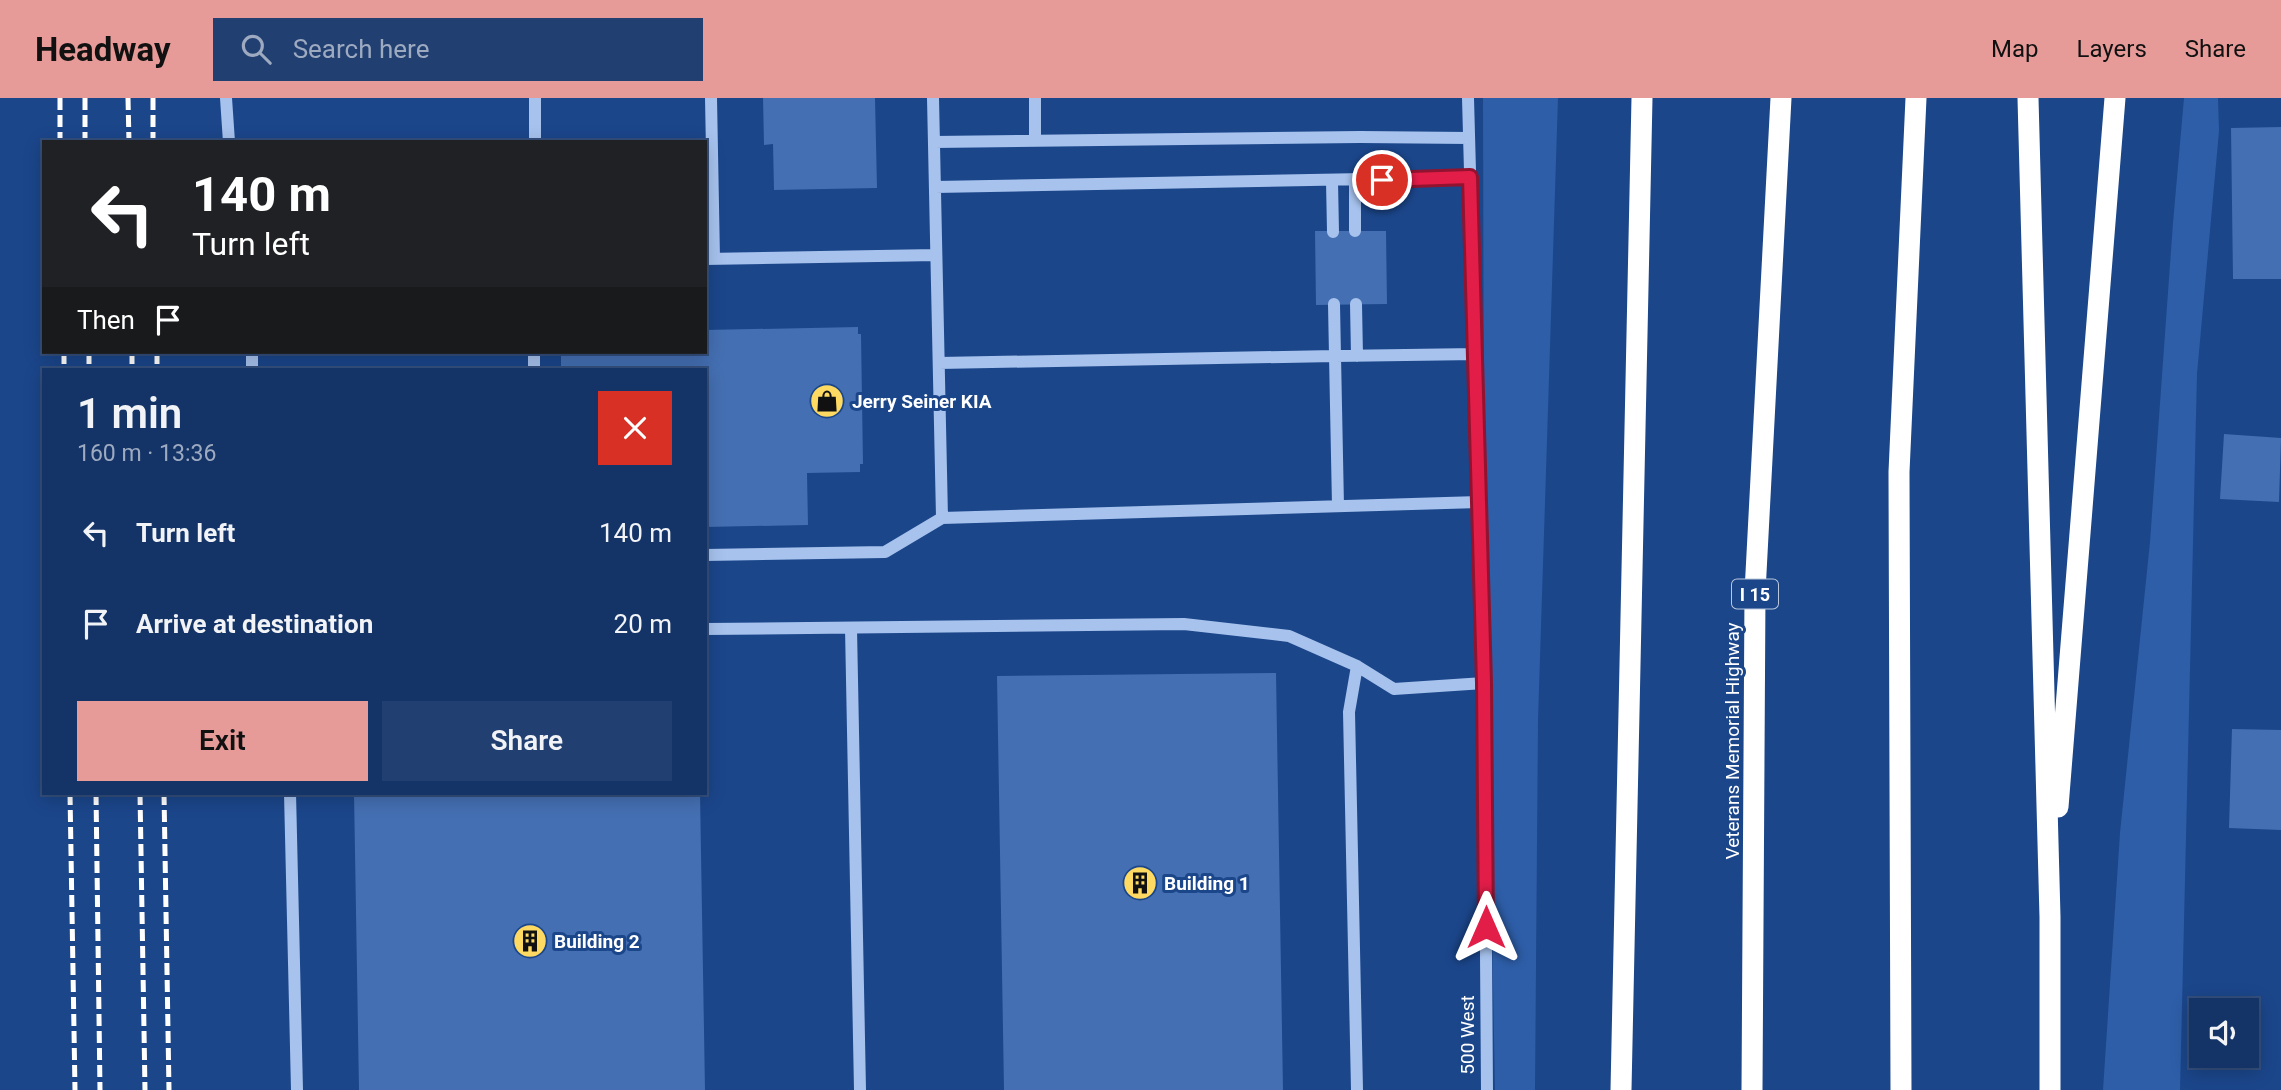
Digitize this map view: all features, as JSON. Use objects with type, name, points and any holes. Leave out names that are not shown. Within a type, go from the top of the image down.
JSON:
[{"type":"highway","points":[[1621,1090],[1642,98]]},
{"type":"highway","name":"Veterans Memorial Highway","points":[[1752,1090],[1755,592],[1781,98]]},
{"type":"highway","points":[[1900,1090],[1899,472],[1916,98]]},
{"type":"highway","points":[[2028,98],[2050,917],[2050,1090]]},
{"type":"highway","points":[[2050,917],[2115,98]]},
{"type":"street","points":[[226,98],[229,140]]},
{"type":"street","points":[[534,98],[535,140]]},
{"type":"street","points":[[711,98],[710,259],[936,256]]},
{"type":"street","points":[[933,98],[942,518]]},
{"type":"street","points":[[1035,98],[1035,141]]},
{"type":"street","name":"500 West","points":[[1468,98],[1484,683],[1487,1090]]},
{"type":"street","points":[[934,142],[1469,138]]},
{"type":"street","points":[[935,187],[1470,177]]},
{"type":"street","points":[[1332,181],[1333,232]]},
{"type":"street","points":[[1355,181],[1355,231]]},
{"type":"street","points":[[1334,304],[1338,506]]},
{"type":"street","points":[[1356,304],[1357,356]]},
{"type":"street","points":[[939,363],[1476,354]]},
{"type":"street","points":[[707,555],[885,552],[942,518],[1479,502]]},
{"type":"street","points":[[707,629],[1184,624],[1289,636],[1357,667],[1394,689],[1484,683]]},
{"type":"street","points":[[851,628],[860,1090]]},
{"type":"street","points":[[1357,667],[1349,712],[1357,1090]]},
{"type":"street","points":[[290,795],[297,1090]]},
{"type":"shaded area","points":[[1483,98],[1558,98],[1538,720],[1535,1090],[1495,1090],[1484,493]]},
{"type":"shaded area","points":[[2184,98],[2218,98],[2219,131],[2197,374],[2180,1090],[2103,1090],[2120,833],[2150,542]]},
{"type":"building","points":[[763,98],[875,98],[877,188],[774,190],[773,144],[764,145]]},
{"type":"building","points":[[2281,127],[2281,279],[2233,279],[2231,128]]},
{"type":"building","points":[[1315,231],[1386,231],[1387,304],[1316,305]]},
{"type":"building","points":[[858,327],[858,334],[861,334],[863,464],[860,464],[860,472],[807,473],[808,525],[707,527],[707,368],[561,368],[561,354],[707,354],[707,330]]},
{"type":"building","points":[[2224,434],[2281,438],[2279,502],[2220,499]]},
{"type":"building","name":"Building 1","points":[[1276,673],[1283,1090],[1004,1090],[997,676]]},
{"type":"building","points":[[2232,729],[2281,730],[2281,830],[2229,828]]},
{"type":"building","name":"Building 2","points":[[354,795],[700,795],[705,1090],[359,1090]]},
{"type":"railway","points":[[60,98],[60,140]]},
{"type":"railway","points":[[85,98],[85,140]]},
{"type":"railway","points":[[128,98],[129,140]]},
{"type":"railway","points":[[153,98],[153,140]]},
{"type":"railway","points":[[64,354],[64,368]]},
{"type":"railway","points":[[89,354],[89,368]]},
{"type":"railway","points":[[132,354],[132,368]]},
{"type":"railway","points":[[157,354],[157,368]]},
{"type":"railway","points":[[70,795],[75,1090]]},
{"type":"railway","points":[[96,795],[100,1090]]},
{"type":"railway","points":[[140,795],[145,1090]]},
{"type":"railway","points":[[164,795],[169,1090]]},
{"type":"place","name":"Jerry Seiner KIA","points":[[827,401]]},
{"type":"place","name":"Building 1","points":[[1140,883]]},
{"type":"place","name":"Building 2","points":[[530,941]]},
{"type":"route","points":[[1382,180],[1470,177],[1484,683],[1486,927]]}]
